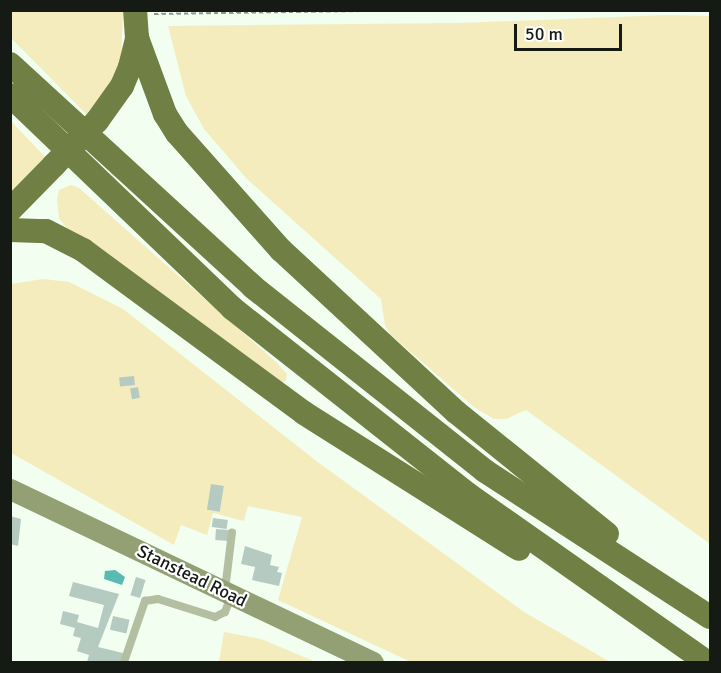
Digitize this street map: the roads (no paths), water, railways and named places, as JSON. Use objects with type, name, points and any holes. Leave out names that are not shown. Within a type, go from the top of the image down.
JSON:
[{"type":"highway","points":[[136,12],[137,38],[165,114],[177,133],[281,250],[456,412],[707,615]]},
{"type":"highway","points":[[10,210],[97,121],[122,86],[137,38]]},
{"type":"highway","points":[[10,64],[252,287],[429,427],[485,471],[707,615]]},
{"type":"highway","points":[[10,95],[232,308],[469,495],[678,646]]},
{"type":"highway","points":[[10,230],[46,231],[83,250],[313,419],[400,477],[707,663]]},
{"type":"main road","name":"Stanstead Road","points":[[10,489],[373,663]]},
{"type":"lane","points":[[123,663],[145,601],[158,599],[215,617],[225,612],[232,532]]},
{"type":"water","points":[[115,570],[125,577],[122,585],[104,579],[105,571]]}]
